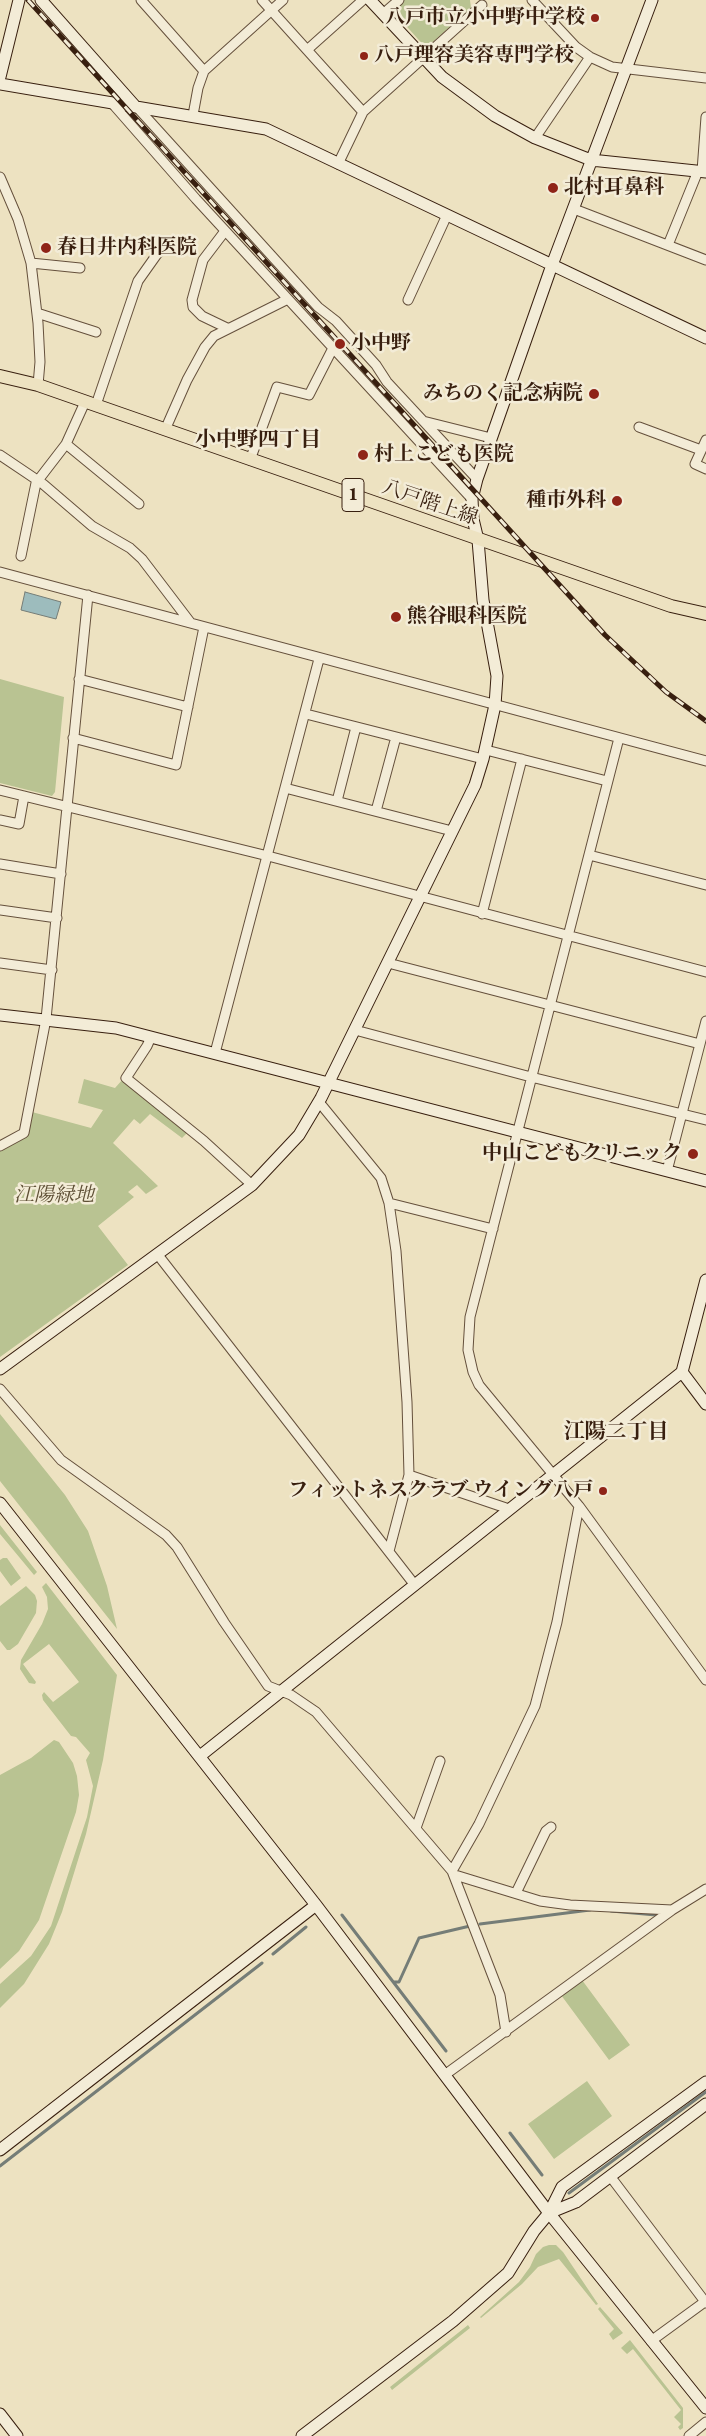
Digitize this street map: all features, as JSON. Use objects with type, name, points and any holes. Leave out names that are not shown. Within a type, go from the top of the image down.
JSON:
[{"type":"main road","name":"八戸階上線","points":[[0,376],[38,385],[478,540],[671,606],[706,614]]},
{"type":"street","points":[[0,77],[20,0]]},
{"type":"street","points":[[41,0],[318,307],[336,321],[376,365],[387,382],[477,479]]},
{"type":"street","points":[[140,0],[204,71]]},
{"type":"street","points":[[262,0],[363,112]]},
{"type":"street","points":[[193,115],[198,88],[204,71],[283,0]]},
{"type":"street","points":[[307,50],[363,0]]},
{"type":"street","points":[[370,0],[442,78],[495,116],[535,138],[591,160],[702,171]]},
{"type":"street","points":[[383,14],[399,0]]},
{"type":"street","points":[[532,0],[576,47],[590,57],[612,67],[706,78]]},
{"type":"street","points":[[0,1369],[252,1185],[299,1135],[319,1102],[475,785],[495,705],[497,676],[483,600],[478,540],[473,519],[472,499],[491,438],[552,265],[652,0]]},
{"type":"street","points":[[338,164],[363,112],[482,2]]},
{"type":"street","points":[[535,138],[590,57]]},
{"type":"street","points":[[0,84],[51,94],[134,105],[266,129],[706,338]]},
{"type":"street","points":[[110,101],[225,231],[472,499]]},
{"type":"street","points":[[668,246],[702,171],[706,117]]},
{"type":"street","points":[[0,177],[18,219],[31,262],[40,362],[38,385]]},
{"type":"street","points":[[574,209],[706,260]]},
{"type":"street","points":[[408,300],[447,215]]},
{"type":"street","points":[[225,231],[203,260],[192,300],[194,307],[202,316],[227,328]]},
{"type":"street","points":[[21,556],[38,480],[66,444],[90,404],[138,281],[160,250]]},
{"type":"street","points":[[31,262],[80,268]]},
{"type":"street","points":[[165,430],[205,347],[214,336],[288,299]]},
{"type":"street","points":[[37,313],[96,332]]},
{"type":"street","points":[[250,460],[277,387],[282,386],[309,396],[333,348]]},
{"type":"street","points":[[423,421],[491,438]]},
{"type":"street","points":[[640,427],[701,450]]},
{"type":"street","points":[[706,440],[695,464],[706,469]]},
{"type":"street","points":[[66,444],[139,504]]},
{"type":"street","points":[[0,455],[38,480],[92,526],[130,548],[190,622]]},
{"type":"street","points":[[0,572],[190,622],[319,659],[706,761]]},
{"type":"street","points":[[0,1146],[24,1133],[46,1019],[88,595]]},
{"type":"street","points":[[73,738],[176,764],[204,627]]},
{"type":"street","points":[[215,1053],[319,659]]},
{"type":"street","points":[[79,679],[188,707]]},
{"type":"street","points":[[306,714],[396,737],[484,754],[522,759],[607,781]]},
{"type":"street","points":[[337,801],[356,727]]},
{"type":"street","points":[[376,812],[396,737]]},
{"type":"street","points":[[619,738],[470,1317],[468,1350],[473,1372],[479,1385],[578,1506],[706,1680]]},
{"type":"street","points":[[482,914],[522,759]]},
{"type":"street","points":[[284,788],[452,831]]},
{"type":"street","points":[[0,790],[268,856],[706,972]]},
{"type":"street","points":[[0,820],[19,824],[24,796]]},
{"type":"street","points":[[589,855],[706,884]]},
{"type":"street","points":[[0,864],[61,874]]},
{"type":"street","points":[[0,910],[57,918]]},
{"type":"street","points":[[0,963],[52,970]]},
{"type":"street","points":[[388,963],[700,1044]]},
{"type":"street","points":[[0,1015],[116,1028],[706,1181]]},
{"type":"street","points":[[667,1170],[706,1021]]},
{"type":"street","points":[[355,1030],[531,1077],[706,1120]]},
{"type":"street","points":[[151,1037],[148,1046],[126,1078],[204,1140],[252,1185]]},
{"type":"street","points":[[319,1102],[381,1178],[389,1203],[396,1251],[407,1402],[409,1475],[389,1551]]},
{"type":"street","points":[[389,1203],[493,1229]]},
{"type":"street","points":[[158,1255],[414,1584]]},
{"type":"street","points":[[200,1756],[682,1372],[706,1280]]},
{"type":"street","points":[[682,1372],[706,1404]]},
{"type":"street","points":[[0,1389],[61,1460],[166,1535],[177,1547],[224,1622],[268,1686],[316,1712],[454,1873],[500,1995],[506,2032]]},
{"type":"street","points":[[409,1475],[509,1509]]},
{"type":"street","points":[[0,1503],[316,1905],[550,2213],[651,2342],[702,2395],[706,2408]]},
{"type":"street","points":[[454,1873],[535,1706],[559,1613],[578,1506]]},
{"type":"street","points":[[416,1828],[440,1761]]},
{"type":"street","points":[[516,1893],[546,1831],[551,1827]]},
{"type":"street","points":[[454,1873],[540,1901],[570,1905],[672,1910]]},
{"type":"street","points":[[446,2074],[672,1910],[706,1889]]},
{"type":"street","points":[[0,2150],[316,1905]]},
{"type":"street","points":[[302,2436],[453,2321],[508,2273],[534,2231],[550,2213],[562,2187],[706,2082]]},
{"type":"street","points":[[550,2213],[576,2202],[706,2104]]},
{"type":"street","points":[[610,2176],[706,2302],[651,2342]]},
{"type":"street","points":[[0,2414],[17,2436]]},
{"type":"street","points":[[689,2436],[706,2422]]},
{"type":"green space","points":[[403,0],[470,0],[471,8],[426,48],[392,10]]},
{"type":"green space","points":[[0,679],[64,697],[55,792],[52,796],[0,783]]},
{"type":"green space","name":"江陽緑地","points":[[84,1079],[115,1088],[123,1079],[188,1132],[182,1138],[150,1114],[140,1124],[134,1119],[113,1143],[158,1186],[146,1194],[137,1185],[128,1192],[134,1197],[98,1226],[128,1265],[0,1357],[0,1150],[28,1136],[32,1112],[91,1128],[103,1110],[78,1103]]},
{"type":"green space","points":[[0,1414],[65,1495],[88,1531],[107,1586],[117,1629],[0,1481]]},
{"type":"green space","points":[[0,1525],[37,1572],[34,1575],[0,1534]]},
{"type":"green space","points":[[7,1558],[21,1578],[11,1586],[0,1571],[0,1560]]},
{"type":"green space","points":[[46,1583],[117,1675],[103,1760],[86,1834],[62,1912],[49,1944],[24,1984],[0,2008],[0,1984],[31,1956],[51,1926],[87,1817],[93,1786],[86,1760],[90,1753],[76,1737],[71,1736],[43,1700],[42,1695],[44,1692],[53,1702],[79,1682],[49,1644],[23,1664],[36,1682],[35,1684],[29,1683],[20,1669],[21,1660],[42,1624],[48,1609],[47,1597],[42,1587]]},
{"type":"green space","points":[[26,1586],[35,1595],[37,1601],[36,1613],[18,1644],[7,1650],[0,1641],[0,1606]]},
{"type":"green space","points":[[54,1740],[59,1742],[73,1763],[77,1776],[79,1795],[76,1812],[39,1920],[19,1951],[0,1969],[0,1775],[31,1758]]},
{"type":"green space","points":[[582,1980],[630,2045],[609,2060],[561,1995]]},
{"type":"green space","points":[[587,2081],[612,2116],[554,2159],[528,2124]]},
{"type":"green space","points":[[556,2245],[563,2252],[598,2304],[596,2305],[559,2259],[538,2267],[522,2284],[481,2318],[519,2282],[530,2267],[536,2254],[543,2247]]},
{"type":"green space","points":[[600,2307],[623,2333],[613,2340],[609,2334],[614,2329],[598,2309]]},
{"type":"green space","points":[[468,2325],[470,2328],[392,2390],[390,2387]]},
{"type":"green space","points":[[630,2340],[683,2408],[683,2428],[680,2430],[678,2427],[681,2424],[674,2417],[681,2410],[633,2349],[627,2354],[621,2348]]},
{"type":"water","points":[[25,592],[61,602],[56,619],[21,610]]},
{"type":"waterway","points":[[480,1924],[590,1910]]},
{"type":"waterway","points":[[611,1911],[656,1915]]},
{"type":"waterway","points":[[342,1915],[446,2051]]},
{"type":"waterway","points":[[394,1982],[399,1982],[419,1938],[470,1926]]},
{"type":"waterway","points":[[273,1954],[306,1927]]},
{"type":"waterway","points":[[0,2166],[262,1963]]},
{"type":"waterway","points":[[569,2193],[706,2092]]},
{"type":"waterway","points":[[510,2133],[542,2175]]},
{"type":"railway","points":[[28,0],[605,635],[666,692],[706,721]]},
{"type":"place","name":"八戸市立小中野中学校","points":[[595,18]]},
{"type":"place","name":"八戸理容美容専門学校","points":[[364,56]]},
{"type":"place","name":"北村耳鼻科","points":[[553,188]]},
{"type":"place","name":"春日井内科医院","points":[[46,248]]},
{"type":"place","name":"小中野","points":[[340,344]]},
{"type":"place","name":"みちのく記念病院","points":[[594,394]]},
{"type":"place","name":"村上こども医院","points":[[363,455]]},
{"type":"place","name":"種市外科","points":[[617,501]]},
{"type":"place","name":"熊谷眼科医院","points":[[396,617]]},
{"type":"place","name":"中山こどもクリニック","points":[[693,1154]]},
{"type":"place","name":"フィットネスクラブ ウイング八戸","points":[[603,1491]]},
{"type":"district","name":"小中野四丁目","points":[[258,440]]},
{"type":"district","name":"江陽二丁目","points":[[616,1432]]}]
